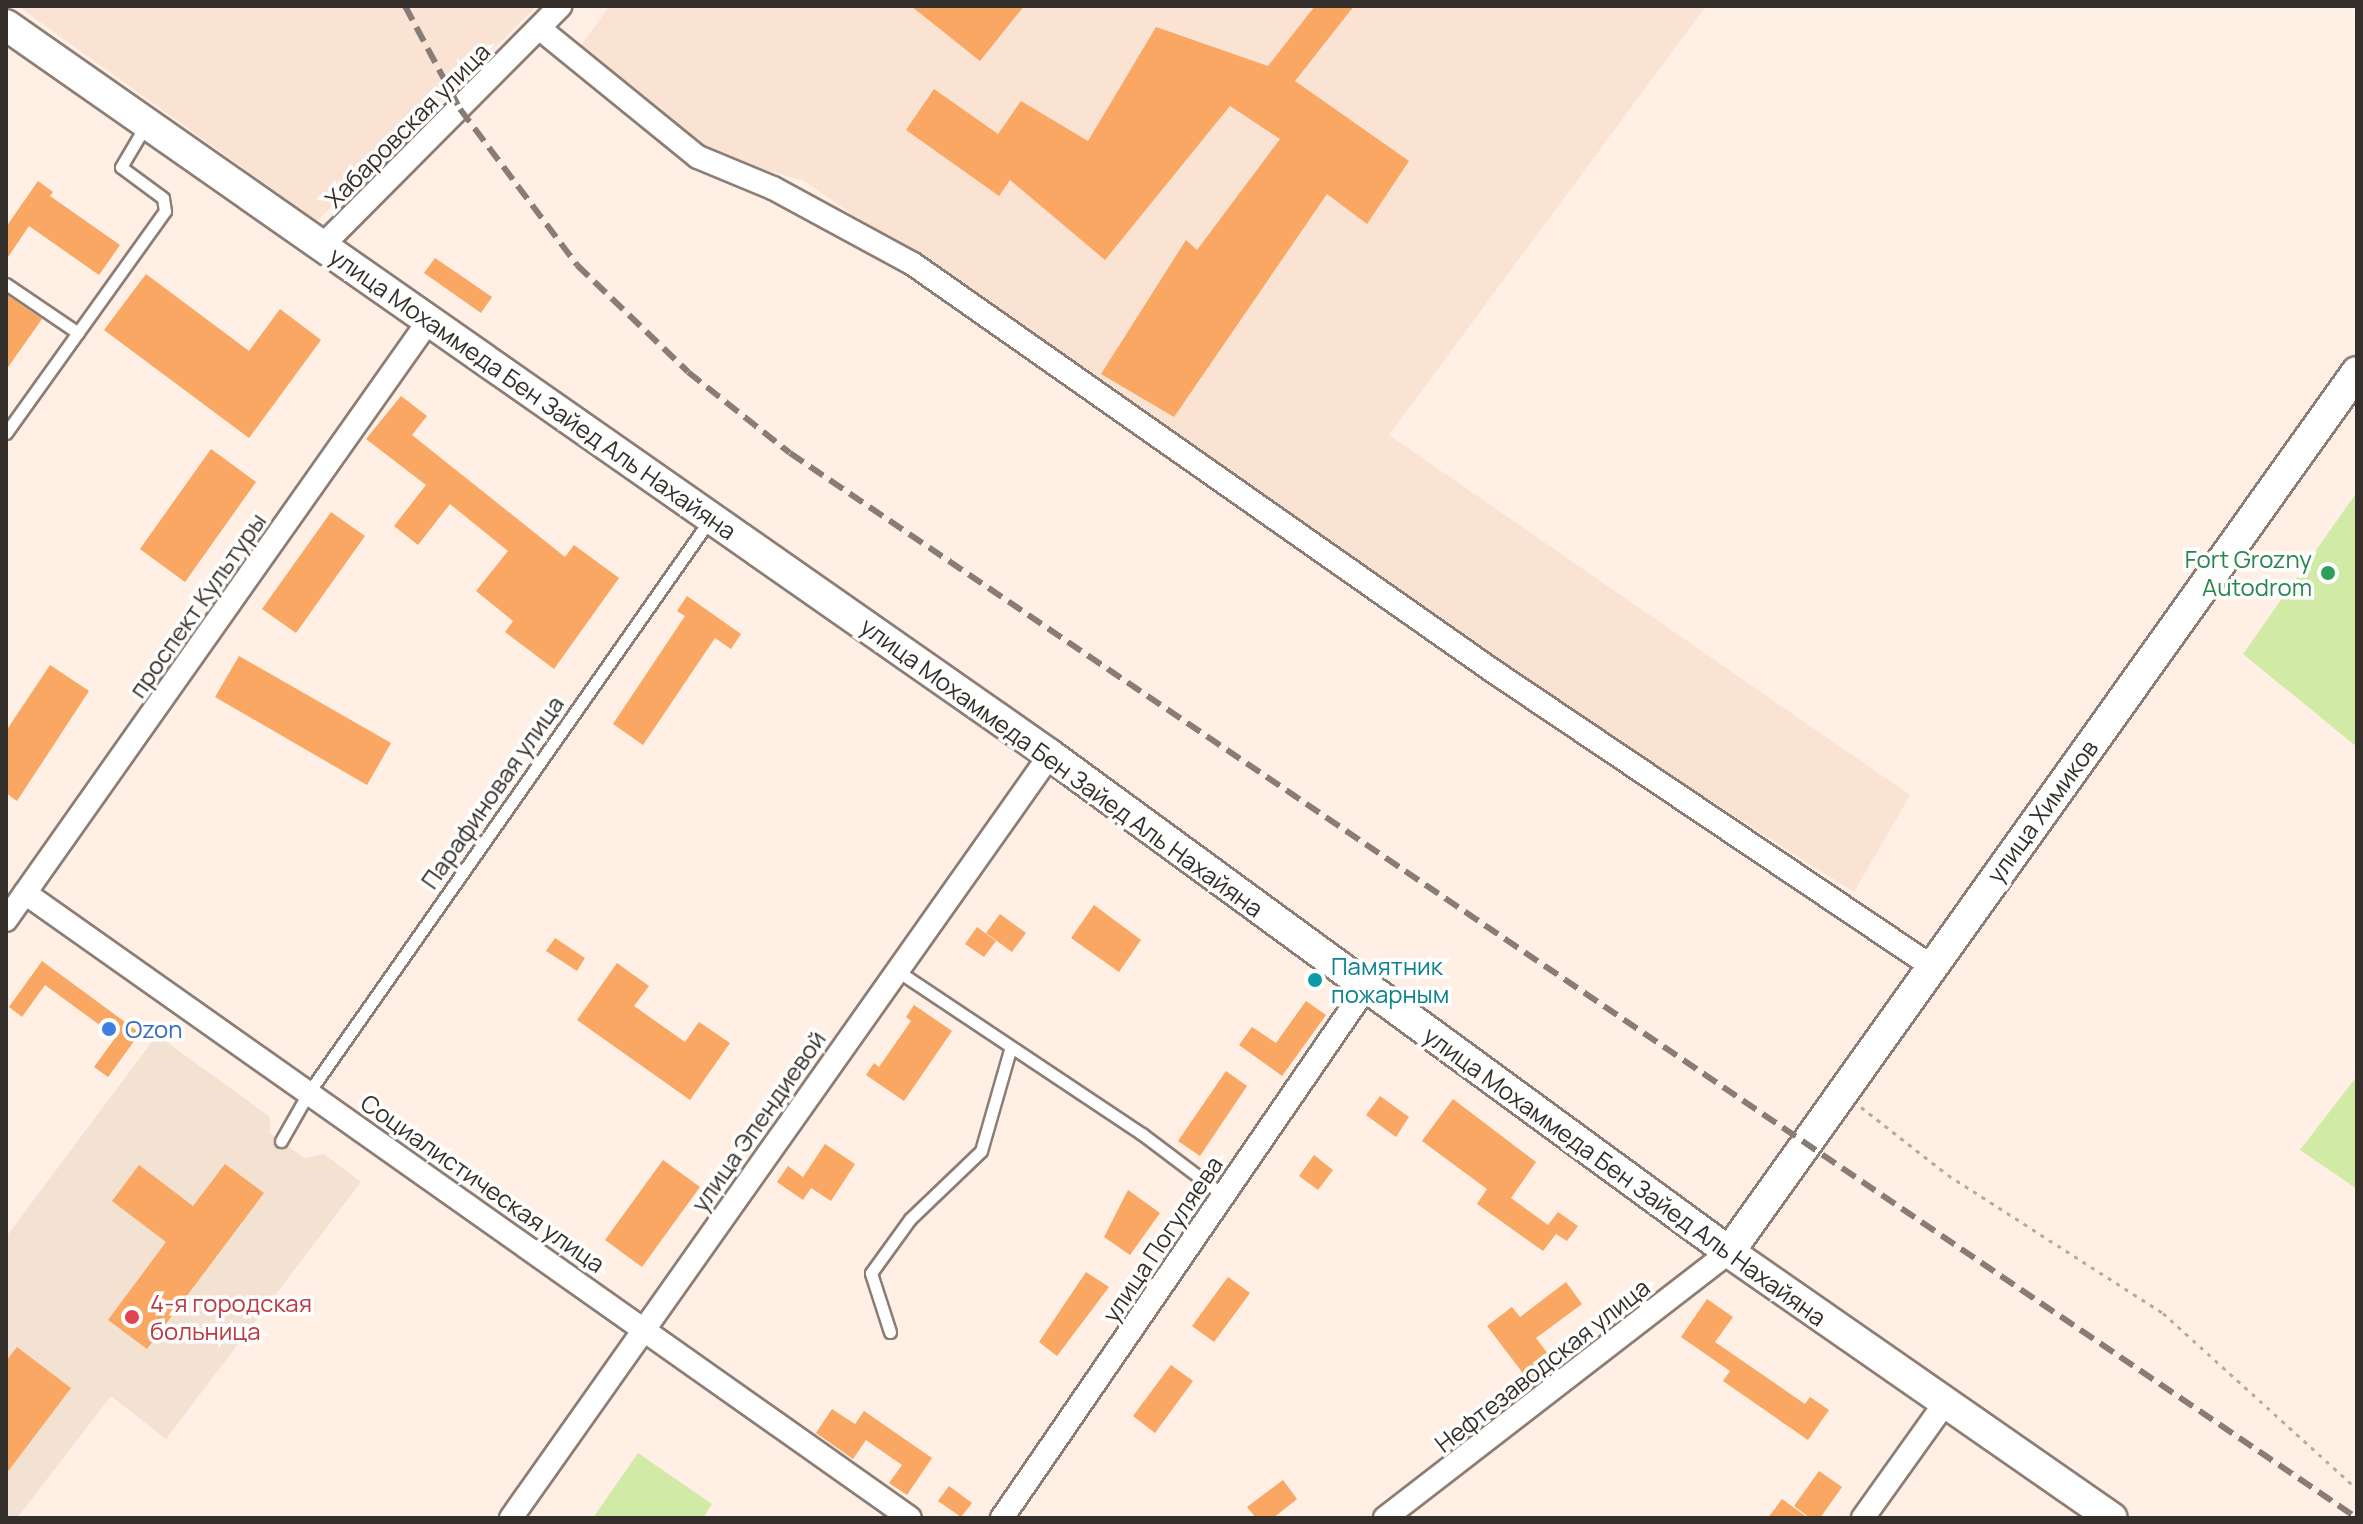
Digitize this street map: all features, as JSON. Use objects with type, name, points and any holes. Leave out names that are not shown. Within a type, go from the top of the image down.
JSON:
[{"type":"main road","name":"улица Мохаммеда Бен Зайед Аль Нахайяна","points":[[6,25],[1050,755],[1365,989],[1729,1252],[2112,1518]]},
{"type":"main road","name":"улица Химиков","points":[[1729,1252],[2357,372]]},
{"type":"street","name":"Хабаровская улица","points":[[323,245],[560,6]]},
{"type":"street","points":[[539,28],[698,157],[773,188],[913,264],[1493,671],[1931,966]]},
{"type":"street","name":"проспект Культуры","points":[[6,920],[430,319]]},
{"type":"street","name":"улица Эпендиевой","points":[[511,1518],[1050,755]]},
{"type":"street","name":"Социалистическая улица","points":[[25,893],[910,1518]]},
{"type":"street","name":"улица Погуляева","points":[[1002,1518],[1365,989]]},
{"type":"street","name":"Нефтезаводская улица","points":[[1385,1518],[1729,1252]]},
{"type":"street","points":[[1863,1518],[1945,1403]]},
{"type":"lane","points":[[6,433],[167,206],[121,167],[147,123]]},
{"type":"lane","points":[[6,284],[78,333]]},
{"type":"lane","name":"Парафиновая улица","points":[[281,1141],[309,1092],[711,518]]},
{"type":"lane","points":[[896,970],[1010,1050],[1142,1134],[1223,1195]]},
{"type":"lane","points":[[890,1332],[871,1273],[910,1219],[981,1151],[1010,1050]]},
{"type":"path","points":[[1843,1092],[1948,1175],[2163,1313],[2357,1489]]},
{"type":"shaded area","points":[[18,6],[537,6],[317,221]]},
{"type":"shaded area","points":[[609,6],[1706,6],[1389,435],[1910,795],[1854,892],[1347,570],[1082,374],[803,180],[721,158],[581,46]]},
{"type":"shaded area","name":"4-я городская больница","points":[[157,1035],[270,1117],[270,1133],[304,1158],[324,1154],[361,1182],[166,1439],[111,1396],[17,1518],[6,1518],[6,1237]]},
{"type":"green space","name":"Fort Grozny Autodrom","points":[[2357,492],[2357,747],[2243,654]]},
{"type":"green space","points":[[2357,1076],[2357,1189],[2300,1150]]},
{"type":"green space","points":[[638,1453],[712,1504],[703,1518],[593,1518]]},
{"type":"building","points":[[911,6],[1024,6],[980,61]]},
{"type":"building","points":[[1315,6],[1354,6],[1295,81],[1409,161],[1367,224],[1327,194],[1174,417],[1101,374],[1186,240],[1197,250],[1280,139],[1230,106],[1105,260],[1010,180],[999,196],[906,130],[934,89],[998,134],[1021,101],[1088,141],[1156,27],[1268,66]]},
{"type":"building","points":[[38,181],[53,192],[50,196],[120,245],[99,275],[29,226],[6,260],[6,227]]},
{"type":"building","points":[[435,258],[492,297],[481,313],[424,273]]},
{"type":"building","points":[[146,274],[249,351],[280,309],[321,340],[249,438],[104,330]]},
{"type":"building","points":[[6,294],[42,319],[6,370]]},
{"type":"building","points":[[401,396],[427,416],[412,435],[565,557],[574,545],[619,578],[554,669],[505,632],[513,621],[476,591],[508,551],[450,504],[418,545],[394,526],[426,485],[366,439]]},
{"type":"building","points":[[211,449],[256,482],[185,582],[140,549]]},
{"type":"building","points":[[331,512],[365,536],[296,633],[262,609]]},
{"type":"building","points":[[687,596],[741,634],[731,649],[715,638],[643,745],[613,724],[685,616],[677,611]]},
{"type":"building","points":[[239,656],[391,743],[367,785],[215,697]]},
{"type":"building","points":[[50,665],[89,691],[17,801],[6,793],[6,731]]},
{"type":"building","points":[[1094,905],[1141,940],[1119,972],[1071,938]]},
{"type":"building","points":[[1000,914],[1026,933],[1012,952],[986,933]]},
{"type":"building","points":[[977,927],[996,941],[984,957],[965,944]]},
{"type":"building","points":[[555,938],[585,958],[577,971],[546,951]]},
{"type":"building","points":[[42,961],[140,1033],[108,1077],[94,1067],[116,1037],[45,985],[22,1017],[9,1007]]},
{"type":"building","points":[[617,963],[649,986],[634,1006],[685,1042],[699,1022],[730,1043],[690,1100],[577,1020]]},
{"type":"building","points":[[1306,1001],[1326,1015],[1282,1076],[1239,1045],[1252,1027],[1276,1043]]},
{"type":"building","points":[[914,1005],[952,1031],[904,1101],[866,1075],[874,1063],[879,1067],[911,1021],[906,1017]]},
{"type":"building","points":[[1226,1071],[1247,1086],[1200,1156],[1178,1141]]},
{"type":"building","points":[[1380,1096],[1409,1117],[1396,1137],[1366,1115]]},
{"type":"building","points":[[1453,1099],[1536,1162],[1511,1198],[1548,1225],[1558,1212],[1578,1226],[1567,1241],[1556,1234],[1543,1251],[1477,1204],[1487,1189],[1422,1141]]},
{"type":"building","points":[[825,1144],[855,1164],[831,1201],[811,1188],[803,1200],[777,1182],[788,1166],[803,1177]]},
{"type":"building","points":[[1314,1155],[1333,1170],[1318,1190],[1299,1176]]},
{"type":"building","points":[[663,1160],[700,1187],[642,1267],[605,1240]]},
{"type":"building","points":[[225,1164],[264,1193],[147,1349],[108,1320],[166,1242],[112,1201],[139,1165],[193,1206]]},
{"type":"building","points":[[1128,1190],[1160,1213],[1130,1255],[1104,1237]]},
{"type":"building","points":[[1086,1272],[1109,1287],[1057,1356],[1039,1342]]},
{"type":"building","points":[[1228,1277],[1250,1293],[1214,1342],[1192,1326]]},
{"type":"building","points":[[1566,1282],[1582,1304],[1536,1338],[1557,1366],[1532,1385],[1487,1326],[1512,1307],[1520,1317]]},
{"type":"building","points":[[1707,1299],[1733,1317],[1715,1342],[1805,1404],[1810,1397],[1829,1410],[1808,1440],[1723,1381],[1730,1371],[1681,1337]]},
{"type":"building","points":[[17,1347],[71,1388],[6,1474],[6,1361]]},
{"type":"building","points":[[1171,1365],[1193,1381],[1155,1433],[1133,1416]]},
{"type":"building","points":[[832,1409],[855,1424],[864,1411],[932,1458],[907,1495],[889,1483],[902,1465],[866,1440],[853,1459],[816,1433]]},
{"type":"building","points":[[1819,1471],[1842,1487],[1820,1518],[1810,1518],[1794,1506]]},
{"type":"building","points":[[1283,1480],[1297,1499],[1273,1518],[1256,1518],[1247,1507]]},
{"type":"building","points":[[949,1486],[972,1503],[961,1517],[938,1501]]},
{"type":"building","points":[[1782,1499],[1808,1518],[1768,1518]]},
{"type":"railway","points":[[405,6],[460,109],[577,265],[688,372],[790,453],[2357,1518]]},
{"type":"place","name":"Fort Grozny Autodrom","points":[[2328,573]]},
{"type":"place","name":"Памятник пожарным","points":[[1315,980]]},
{"type":"place","name":"Ozon","points":[[109,1029]]},
{"type":"place","name":"4-я городская больница","points":[[132,1317]]}]
